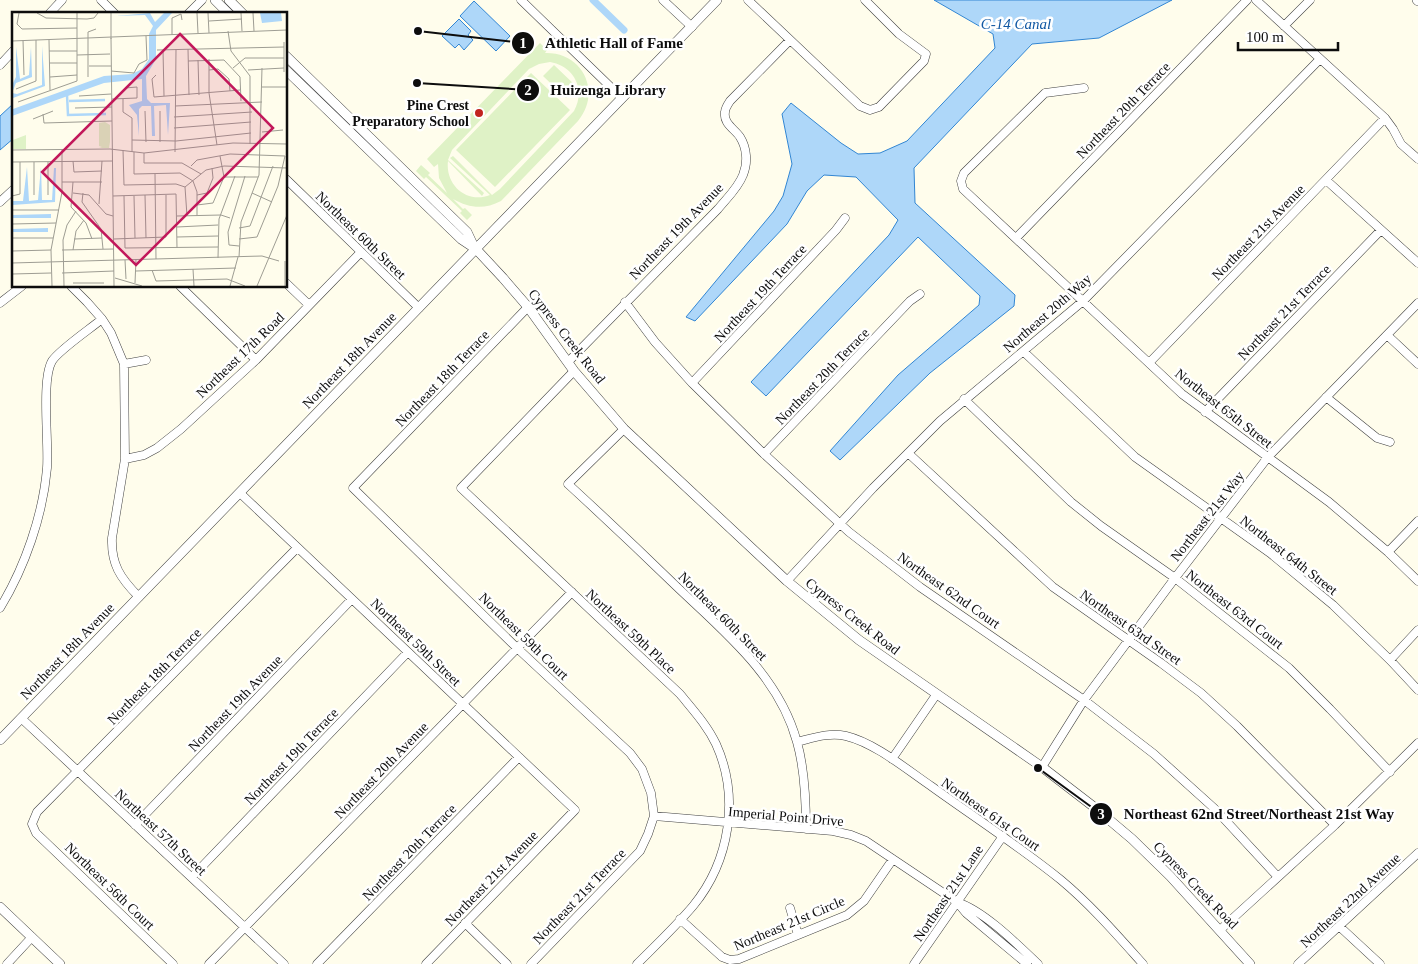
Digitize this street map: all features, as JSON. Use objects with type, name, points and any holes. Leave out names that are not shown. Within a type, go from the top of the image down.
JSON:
[{"type":"street","points":[[51,12],[62,0]]},
{"type":"street","points":[[101,0],[114,12]]},
{"type":"street","points":[[190,12],[202,0]]},
{"type":"street","points":[[214,0],[227,12]]},
{"type":"street","points":[[229,0],[241,12]]},
{"type":"street","points":[[521,0],[622,98]]},
{"type":"street","points":[[663,0],[692,27]]},
{"type":"street","name":"Northeast 18th Avenue","points":[[0,740],[718,0]]},
{"type":"street","points":[[748,0],[860,106],[870,110],[878,108],[924,61],[926,54],[899,34],[865,0]]},
{"type":"street","name":"Northeast 20th Terrace","points":[[1016,238],[1247,0]]},
{"type":"street","points":[[1256,0],[1385,118],[1401,144],[1418,159]]},
{"type":"street","points":[[1284,26],[1310,0]]},
{"type":"street","name":"Northeast 19th Avenue","points":[[568,362],[718,209],[737,187],[746,166],[745,148],[740,137],[725,119],[724,111],[730,101],[790,40]]},
{"type":"street","points":[[0,65],[12,52]]},
{"type":"street","name":"Cypress Creek Road","points":[[288,58],[468,232],[476,249]]},
{"type":"street","name":"Northeast 20th Way","points":[[787,581],[908,453],[964,399],[1024,352],[1082,301],[1320,59]]},
{"type":"street","name":"Cypress Creek Road","points":[[288,72],[461,239],[476,249],[528,308],[574,370],[624,429],[787,581],[859,640],[1042,767],[1094,807],[1132,839],[1170,876],[1250,964]]},
{"type":"street","name":"Northeast 65th Street","points":[[1084,88],[1044,93],[964,173],[962,181],[964,189],[1182,394],[1329,502],[1388,552],[1418,581]]},
{"type":"street","name":"Northeast 21st Avenue","points":[[1149,363],[1385,118]]},
{"type":"street","points":[[1326,180],[1418,263]]},
{"type":"street","name":"Northeast 60th Street","points":[[288,181],[419,308]]},
{"type":"street","points":[[0,202],[12,192]]},
{"type":"street","name":"Northeast 19th Terrace","points":[[692,384],[836,230],[845,218]]},
{"type":"street","name":"Northeast 21st Terrace","points":[[1205,412],[1381,230]]},
{"type":"street","name":"Northeast 17th Road","points":[[124,459],[144,455],[157,448],[181,429],[256,360],[361,252]]},
{"type":"street","points":[[288,285],[309,305]]},
{"type":"street","points":[[0,303],[19,288]]},
{"type":"street","points":[[72,288],[102,319],[111,333],[124,364],[124,459],[112,549],[117,569],[139,597]]},
{"type":"street","points":[[182,288],[256,360]]},
{"type":"street","name":"Northeast 20th Terrace","points":[[764,454],[910,301],[920,294]]},
{"type":"street","name":"Northeast 62nd Court","points":[[625,302],[655,342],[692,384],[764,454],[841,524],[920,587],[1084,700],[1154,754],[1215,809],[1278,876]]},
{"type":"street","name":"Northeast 21st Way","points":[[1042,767],[1084,700],[1268,458],[1418,303]]},
{"type":"street","name":"Northeast 18th Terrace","points":[[353,488],[528,308]]},
{"type":"street","points":[[0,608],[26,553],[40,508],[47,468],[47,381],[50,366],[56,357],[102,319]]},
{"type":"street","points":[[1387,335],[1418,364]]},
{"type":"street","name":"Northeast 64th Street","points":[[1024,352],[1135,457],[1270,553],[1333,605],[1418,690]]},
{"type":"street","points":[[124,364],[146,360]]},
{"type":"street","name":"Northeast 59th Place","points":[[574,370],[461,488],[680,694],[700,718],[715,743],[724,768],[728,793],[729,823]]},
{"type":"street","points":[[1326,397],[1377,438],[1390,442]]},
{"type":"street","name":"Northeast 63rd Court","points":[[964,399],[1071,502],[1101,526],[1175,578],[1289,668],[1390,772]]},
{"type":"street","name":"Northeast 60th Street","points":[[624,429],[568,484],[736,643],[767,680],[780,701],[797,742],[804,786],[806,829]]},
{"type":"street","name":"Northeast 63rd Street","points":[[908,453],[1053,587],[1201,693],[1238,726],[1335,825]]},
{"type":"street","name":"Northeast 59th Court","points":[[353,488],[517,648],[630,753],[642,769],[651,793],[654,816]]},
{"type":"street","name":"Northeast 59th Street","points":[[240,493],[575,810]]},
{"type":"street","points":[[1388,552],[1418,521]]},
{"type":"street","name":"Northeast 18th Terrace","points":[[32,824],[37,812],[297,548]]},
{"type":"street","name":"Northeast 20th Avenue","points":[[209,964],[572,592]]},
{"type":"street","name":"Northeast 19th Avenue","points":[[136,825],[352,599]]},
{"type":"street","points":[[1390,660],[1418,630]]},
{"type":"street","name":"Northeast 19th Terrace","points":[[192,877],[408,652]]},
{"type":"street","points":[[892,759],[936,695]]},
{"type":"street","name":"Northeast 57th Street","points":[[21,718],[284,964]]},
{"type":"street","name":"Northeast 61st Court","points":[[797,742],[822,735],[845,736],[862,741],[892,759],[1003,836],[1062,880],[1108,925],[1143,964]]},
{"type":"street","points":[[1220,930],[1335,825],[1418,742]]},
{"type":"street","name":"Northeast 20th Terrace","points":[[317,964],[519,757]]},
{"type":"street","name":"Northeast 21st Avenue","points":[[426,964],[575,810]]},
{"type":"street","name":"Northeast 21st Terrace","points":[[531,964],[640,851],[654,816]]},
{"type":"street","name":"Imperial Point Drive","points":[[654,816],[806,829],[851,835],[866,841],[957,902],[969,906],[999,929],[1038,964]]},
{"type":"street","points":[[637,964],[693,906],[707,886],[718,865],[729,823]]},
{"type":"street","name":"Northeast 56th Court","points":[[32,824],[36,833],[173,964]]},
{"type":"street","name":"Northeast 21st Lane","points":[[914,964],[1003,836]]},
{"type":"street","name":"Northeast 22nd Avenue","points":[[1298,964],[1418,853]]},
{"type":"street","name":"Northeast 21st Circle","points":[[680,919],[722,957],[730,960],[739,959],[847,915],[864,901],[893,859]]},
{"type":"street","name":"Imperial Point Drive","points":[[957,902],[966,913],[1027,964]]},
{"type":"street","points":[[0,908],[60,964]]},
{"type":"street","points":[[790,908],[798,935]]},
{"type":"street","points":[[465,923],[507,964]]},
{"type":"street","points":[[1340,927],[1380,964]]},
{"type":"street","points":[[7,964],[32,937]]},
{"type":"green space","points":[[540,43],[547,50],[545,53],[558,54],[570,59],[585,76],[588,86],[588,98],[585,110],[578,121],[501,201],[489,206],[477,207],[453,199],[472,215],[467,220],[460,213],[462,211],[426,177],[424,179],[416,171],[421,165],[430,173],[428,175],[447,193],[439,178],[438,164],[434,167],[427,159]],"holes":[[[550,62],[566,68],[576,80],[579,95],[574,111],[500,189],[492,195],[453,156],[450,158],[490,195],[481,197],[473,197],[459,190],[450,178],[448,161],[482,196],[484,193],[448,160],[452,150],[529,69],[539,64]]]},
{"type":"green space","points":[[554,65],[577,87],[566,98],[543,76]]},
{"type":"green space","points":[[531,73],[570,110],[495,187],[456,150]]},
{"type":"water","name":"C-14 Canal","points":[[934,0],[1172,0],[1099,38],[1032,44],[914,168],[915,203],[1015,295],[1014,306],[930,373],[840,460],[830,451],[898,375],[979,305],[980,296],[918,237],[766,396],[751,382],[889,235],[898,220],[856,177],[824,175],[807,191],[787,224],[695,321],[686,317],[774,211],[783,196],[792,164],[782,114],[791,103],[841,143],[858,154],[880,153],[907,141],[995,48],[993,34]]},
{"type":"water","points":[[474,1],[510,36],[496,51],[460,16]]},
{"type":"water","points":[[459,19],[471,31],[468,35],[473,40],[464,50],[459,44],[455,48],[442,36]]},
{"type":"water","points":[[12,105],[12,140],[0,150],[0,116]]},
{"type":"waterway","points":[[593,0],[624,30]]},
{"type":"place","name":"Athletic Hall of Fame","points":[[418,31]]},
{"type":"place","name":"Huizenga Library","points":[[417,83]]},
{"type":"place","name":"Pine Crest Preparatory School","points":[[479,113]]},
{"type":"place","name":"Northeast 62nd Street/Northeast 21st Way","points":[[1038,768]]}]
